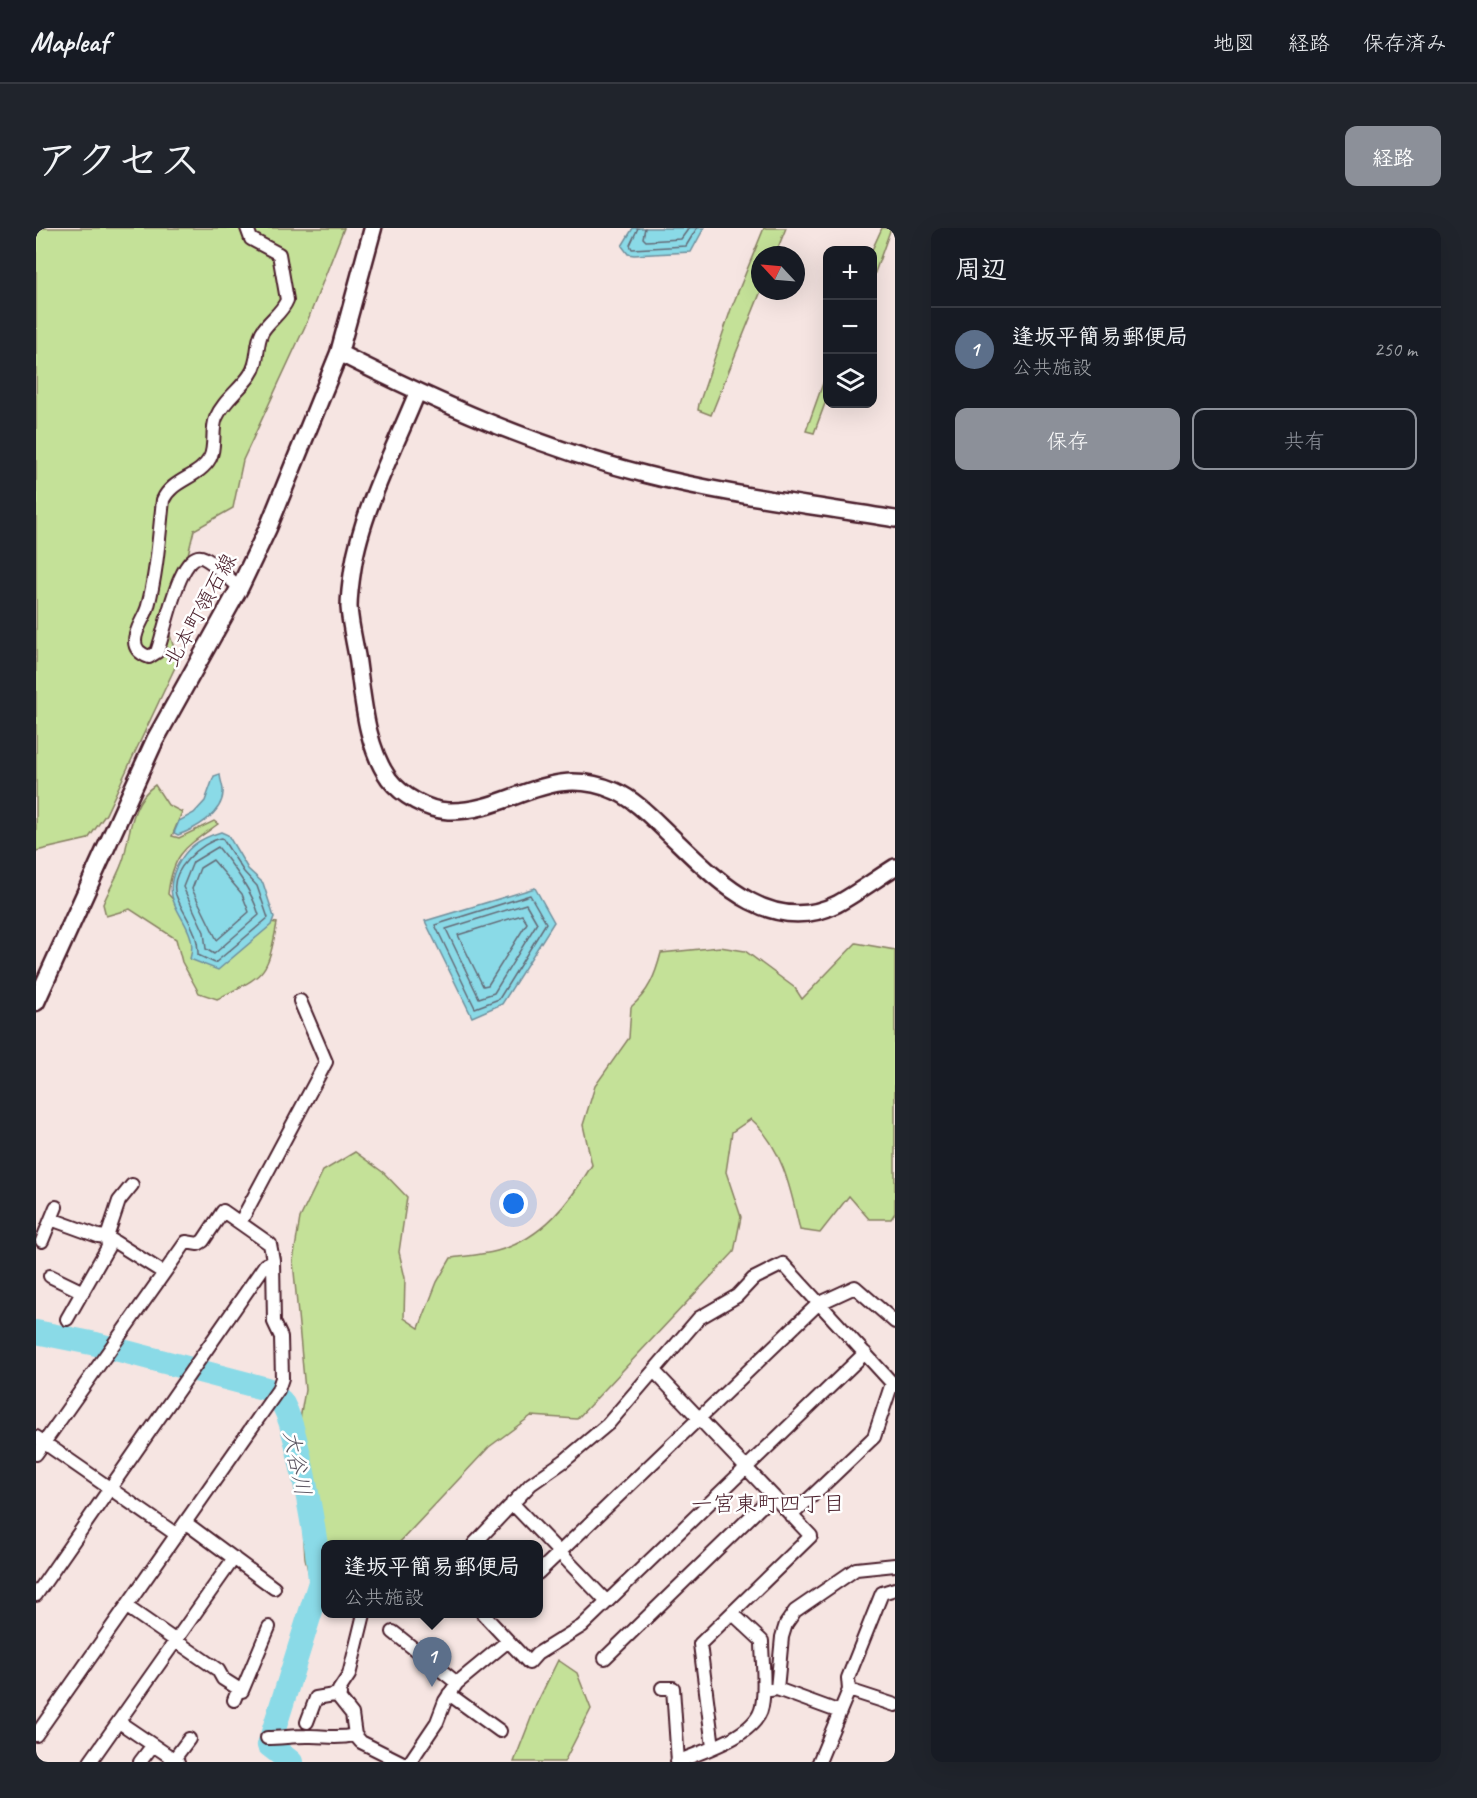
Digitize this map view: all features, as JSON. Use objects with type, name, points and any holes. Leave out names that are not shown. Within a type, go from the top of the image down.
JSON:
[{"type":"main road","name":"北本町領石線","points":[[36,1002],[155,740],[240,587],[300,452],[339,353],[373,228]]},
{"type":"street","points":[[240,587],[206,559],[197,557],[191,560],[180,574],[157,652],[149,657],[137,649],[136,633],[148,608],[158,561],[163,500],[167,492],[205,466],[211,457],[215,420],[252,373],[259,357],[261,335],[282,310],[288,297],[279,254],[251,239],[247,228]]},
{"type":"street","points":[[339,353],[417,393],[549,444],[642,474],[732,492],[895,519]]},
{"type":"street","points":[[417,393],[365,522],[353,566],[349,608],[367,718],[377,758],[390,780],[407,796],[427,806],[448,811],[476,807],[573,780],[594,783],[618,792],[639,807],[722,885],[757,906],[781,914],[807,913],[836,904],[895,867]]},
{"type":"street","points":[[240,1223],[326,1062],[300,1001]]},
{"type":"street","points":[[68,1319],[108,1247],[107,1236],[119,1201],[132,1185]]},
{"type":"street","points":[[36,1454],[40,1439],[117,1342],[186,1242],[198,1244],[203,1241],[223,1211],[270,1244],[273,1260],[274,1322],[282,1337],[282,1378],[275,1395],[36,1735]]},
{"type":"street","points":[[42,1241],[54,1213],[98,1236],[107,1236],[164,1273]]},
{"type":"street","points":[[36,1594],[195,1369],[265,1265],[273,1260]]},
{"type":"street","points":[[479,1540],[531,1484],[572,1455],[608,1425],[699,1318],[736,1296],[753,1279],[783,1264],[892,1383],[888,1388],[874,1437],[791,1516]]},
{"type":"street","points":[[50,1276],[83,1292]]},
{"type":"street","points":[[543,1568],[818,1304],[855,1287],[895,1322]]},
{"type":"street","points":[[491,1618],[508,1641],[529,1663],[537,1654],[582,1626],[865,1353]]},
{"type":"street","points":[[655,1372],[810,1536],[700,1644],[713,1747]]},
{"type":"street","points":[[40,1439],[177,1535]]},
{"type":"street","points":[[605,1658],[772,1496]]},
{"type":"street","points":[[512,1503],[606,1602]]},
{"type":"street","points":[[186,1523],[274,1588]]},
{"type":"street","points":[[90,1762],[234,1558]]},
{"type":"street","points":[[777,1689],[782,1637],[786,1624],[795,1611],[856,1569],[895,1564]]},
{"type":"street","points":[[819,1762],[849,1690],[848,1678],[882,1593],[895,1589]]},
{"type":"street","points":[[127,1607],[218,1670],[236,1694],[242,1691],[268,1627]]},
{"type":"street","points":[[662,1688],[672,1688],[677,1762],[747,1730],[756,1721],[762,1706],[762,1641],[732,1612]]},
{"type":"street","points":[[363,1618],[349,1675],[340,1699],[352,1714],[355,1735],[361,1742],[400,1762]]},
{"type":"street","points":[[393,1632],[457,1683]]},
{"type":"street","points":[[410,1762],[437,1722],[449,1694],[457,1683],[508,1641]]},
{"type":"street","points":[[763,1691],[777,1689],[840,1712]]},
{"type":"street","points":[[849,1690],[895,1705]]},
{"type":"street","points":[[307,1722],[316,1698],[340,1694]]},
{"type":"street","points":[[449,1694],[500,1731]]},
{"type":"street","points":[[119,1722],[176,1761],[189,1739]]},
{"type":"street","points":[[272,1738],[305,1736],[336,1739],[355,1735]]},
{"type":"street","points":[[140,1762],[153,1745]]},
{"type":"green space","points":[[36,228],[344,228],[307,322],[243,460],[233,508],[194,530],[169,632],[178,661],[106,814],[88,839],[36,851]]},
{"type":"green space","points":[[764,228],[786,228],[779,246],[757,246]]},
{"type":"green space","points":[[882,228],[891,228],[877,267],[877,246],[874,246]]},
{"type":"green space","points":[[751,260],[751,300],[757,300],[711,415],[698,410],[699,404],[731,309]]},
{"type":"green space","points":[[823,383],[823,408],[814,433],[806,431]]},
{"type":"green space","points":[[155,785],[168,805],[182,812],[172,836],[179,838],[214,821],[218,824],[189,845],[178,859],[173,869],[168,894],[182,909],[277,923],[270,955],[261,972],[245,984],[217,999],[199,993],[182,962],[176,939],[130,909],[106,916],[103,904],[122,863],[133,817],[141,799]]},
{"type":"green space","points":[[856,943],[895,950],[895,1213],[891,1219],[869,1219],[849,1196],[820,1233],[800,1230],[789,1184],[778,1155],[762,1130],[751,1119],[732,1132],[726,1172],[741,1217],[734,1252],[577,1419],[531,1416],[489,1447],[402,1540],[321,1540],[321,1603],[316,1605],[305,1558],[297,1437],[305,1390],[293,1261],[300,1218],[323,1171],[355,1152],[384,1173],[407,1197],[399,1252],[405,1278],[404,1318],[419,1328],[437,1282],[451,1258],[497,1251],[528,1238],[553,1217],[583,1179],[592,1165],[583,1125],[595,1086],[629,1038],[631,1007],[650,983],[661,953],[720,947],[745,951],[795,988],[802,999]]},
{"type":"green space","points":[[558,1660],[577,1673],[591,1709],[564,1762],[514,1762],[536,1705]]},
{"type":"water","points":[[633,228],[704,228],[691,252],[634,255],[628,254],[622,246]]},
{"type":"water","points":[[220,774],[223,791],[218,808],[192,829],[178,835],[174,833],[179,821],[194,813],[205,801],[214,776]]},
{"type":"water","points":[[221,832],[228,835],[248,869],[263,883],[274,917],[271,925],[218,970],[190,959],[192,946],[190,935],[175,905],[172,882],[176,868],[184,855],[199,841]]},
{"type":"water","points":[[535,888],[554,922],[502,1004],[472,1017],[425,921]]},
{"type":"waterway","name":"大谷川","points":[[36,1332],[96,1344],[267,1389],[281,1401],[294,1435],[300,1460],[320,1582],[269,1745],[291,1762]]},
{"type":"place","name":"逢坂平簡易郵便局","points":[[432,1687]]},
{"type":"district","name":"一宮東町四丁目","points":[[768,1504]]}]
